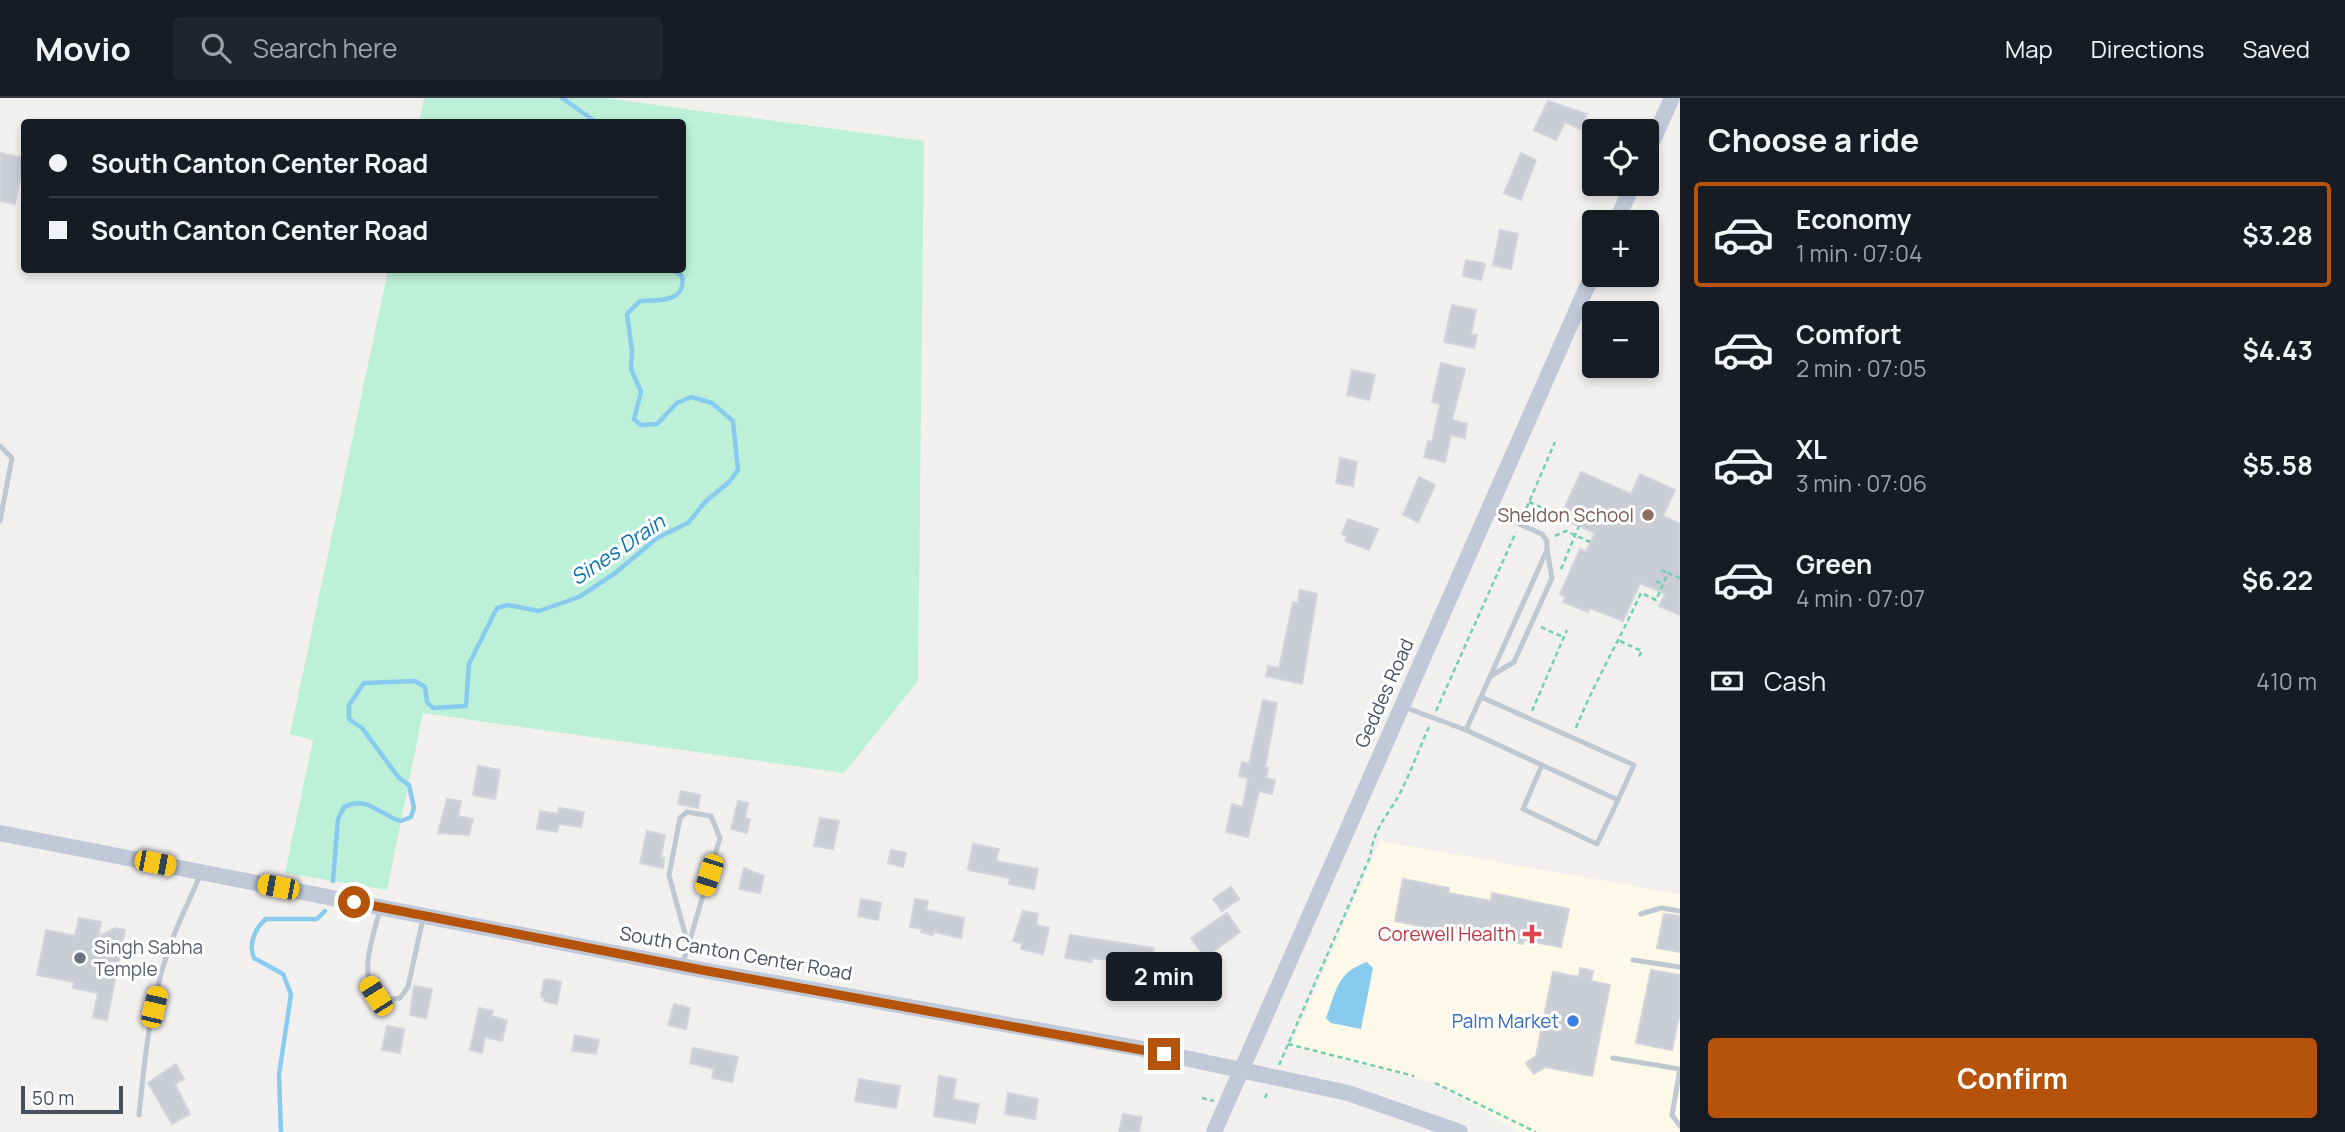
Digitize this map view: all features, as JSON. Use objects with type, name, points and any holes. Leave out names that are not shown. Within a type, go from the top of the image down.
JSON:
[{"type":"main road","points":[[1659,127],[1672,98]]},
{"type":"main road","name":"Geddes Road","points":[[1214,1132],[1587,287]]},
{"type":"main road","name":"South Canton Center Road","points":[[0,833],[682,966],[907,1005],[1242,1070],[1348,1093],[1460,1132]]},
{"type":"lane","points":[[0,446],[12,458],[0,521]]},
{"type":"lane","points":[[1488,510],[1542,534],[1547,541],[1552,578],[1514,662],[1491,676]]},
{"type":"lane","points":[[1466,730],[1547,550]]},
{"type":"lane","points":[[1481,697],[1634,765],[1597,844],[1523,809],[1542,765]]},
{"type":"lane","points":[[1401,706],[1466,730],[1618,800]]},
{"type":"lane","points":[[682,966],[687,941],[720,838],[711,816],[687,812],[680,818],[669,875],[687,941]]},
{"type":"lane","points":[[139,1115],[148,1031],[159,983],[173,936],[202,872]]},
{"type":"lane","points":[[380,907],[366,972],[367,983],[376,996],[387,1000],[400,998],[408,988],[424,916]]},
{"type":"lane","points":[[1641,914],[1661,908],[1680,911]]},
{"type":"lane","points":[[1633,960],[1680,967]]},
{"type":"lane","points":[[1613,1058],[1680,1069],[1672,1115],[1680,1126]]},
{"type":"path","points":[[1285,1052],[1345,917],[1385,812],[1399,795],[1555,442]]},
{"type":"path","points":[[1529,502],[1561,516]]},
{"type":"path","points":[[1555,536],[1566,531],[1590,542]]},
{"type":"path","points":[[1661,569],[1680,578]]},
{"type":"path","points":[[1572,737],[1602,668],[1620,641],[1641,593],[1656,600],[1668,573]]},
{"type":"path","points":[[1656,581],[1663,584]]},
{"type":"path","points":[[1538,626],[1563,637]]},
{"type":"path","points":[[1533,708],[1567,630]]},
{"type":"path","points":[[1620,641],[1642,650],[1638,658]]},
{"type":"path","points":[[1288,1044],[1414,1076]]},
{"type":"path","points":[[1435,1083],[1536,1132]]},
{"type":"shaded area","points":[[1380,841],[1680,894],[1680,1132],[1520,1132],[1435,1083],[1291,1047]]},
{"type":"green space","points":[[424,98],[605,98],[924,141],[918,681],[844,773],[423,713],[387,890],[285,873],[313,740],[290,734],[387,273],[686,273],[686,119],[420,119]]},
{"type":"water","points":[[1367,962],[1373,968],[1361,1029],[1331,1023],[1326,1018],[1343,977]]},
{"type":"building","points":[[1548,101],[1587,114],[1582,119],[1580,129],[1565,122],[1556,140],[1534,130]]},
{"type":"building","points":[[0,153],[21,157],[15,204],[0,201]]},
{"type":"building","points":[[1521,153],[1536,160],[1521,200],[1504,193]]},
{"type":"building","points":[[1500,230],[1518,234],[1511,269],[1493,265]]},
{"type":"building","points":[[1466,260],[1485,264],[1481,280],[1463,276]]},
{"type":"building","points":[[1452,305],[1476,310],[1471,334],[1477,335],[1474,348],[1444,342]]},
{"type":"building","points":[[1441,363],[1465,369],[1452,420],[1467,424],[1465,438],[1451,435],[1445,462],[1424,457],[1428,441],[1432,442],[1440,404],[1432,402]]},
{"type":"building","points":[[1352,370],[1375,375],[1369,400],[1347,395]]},
{"type":"building","points":[[1340,458],[1357,462],[1353,486],[1336,483]]},
{"type":"building","name":"Sheldon School","points":[[1581,472],[1631,494],[1640,474],[1675,490],[1663,516],[1680,524],[1680,615],[1659,606],[1665,594],[1640,583],[1623,621],[1590,608],[1588,612],[1563,602],[1566,597],[1560,594],[1580,549],[1586,552],[1595,533],[1560,518]]},
{"type":"building","points":[[1419,477],[1435,485],[1418,522],[1403,515]]},
{"type":"building","points":[[1348,519],[1378,529],[1369,550],[1345,541],[1347,536],[1342,534]]},
{"type":"building","points":[[1300,590],[1317,594],[1302,684],[1266,676],[1268,666],[1279,668],[1293,602],[1298,603]]},
{"type":"building","points":[[1263,700],[1277,703],[1265,768],[1268,768],[1266,778],[1275,780],[1272,794],[1259,791],[1248,837],[1226,832],[1232,804],[1243,807],[1248,778],[1239,776],[1242,762],[1249,764]]},
{"type":"building","points":[[478,766],[500,770],[495,799],[473,795]]},
{"type":"building","points":[[681,791],[700,795],[698,808],[678,804]]},
{"type":"building","points":[[447,799],[461,801],[458,816],[473,819],[469,835],[438,833]]},
{"type":"building","points":[[738,801],[748,803],[745,818],[750,819],[747,833],[731,829]]},
{"type":"building","points":[[559,808],[584,812],[581,827],[559,824],[557,832],[537,829],[540,811],[558,814]]},
{"type":"building","points":[[820,818],[839,821],[833,849],[814,846]]},
{"type":"building","points":[[647,831],[665,835],[661,857],[664,858],[663,868],[640,863]]},
{"type":"building","points":[[973,844],[999,849],[996,861],[1038,869],[1034,889],[1009,884],[1010,878],[968,870]]},
{"type":"building","points":[[891,850],[906,853],[903,867],[888,863]]},
{"type":"building","points":[[744,868],[764,876],[760,893],[739,889]]},
{"type":"building","points":[[1403,879],[1449,888],[1448,893],[1491,901],[1492,893],[1569,909],[1561,947],[1524,940],[1523,944],[1475,935],[1474,937],[1395,921]]},
{"type":"building","points":[[1231,887],[1239,899],[1222,911],[1213,899]]},
{"type":"building","points":[[861,899],[881,903],[878,920],[858,916]]},
{"type":"building","points":[[915,899],[928,901],[926,910],[964,918],[961,938],[934,932],[933,935],[910,927]]},
{"type":"building","points":[[1023,911],[1038,914],[1036,925],[1049,928],[1043,954],[1021,949],[1022,943],[1013,941]]},
{"type":"building","points":[[1227,913],[1240,932],[1205,957],[1191,938]]},
{"type":"building","points":[[1664,914],[1680,916],[1680,952],[1657,948]]},
{"type":"building","name":"Singh Sabha Temple","points":[[79,918],[101,922],[98,937],[115,928],[125,930],[107,1020],[93,1017],[98,993],[73,988],[74,982],[37,975],[46,930],[75,936]]},
{"type":"building","points":[[1070,935],[1154,948],[1153,953],[1168,956],[1165,972],[1108,960],[1092,958],[1092,962],[1065,958]]},
{"type":"building","name":"Palm Market","points":[[1580,968],[1593,971],[1591,981],[1610,985],[1592,1076],[1545,1067],[1534,1074],[1526,1063],[1536,1056],[1553,972],[1579,977]]},
{"type":"building","points":[[1651,970],[1680,975],[1680,1012],[1672,1050],[1636,1043]]},
{"type":"building","points":[[544,980],[561,982],[557,1004],[544,1001],[545,998],[541,997]]},
{"type":"building","points":[[414,986],[432,989],[426,1018],[410,1015]]},
{"type":"building","points":[[674,1004],[690,1008],[686,1029],[668,1025]]},
{"type":"building","points":[[479,1008],[493,1011],[491,1016],[507,1020],[502,1041],[485,1037],[482,1053],[470,1050]]},
{"type":"building","points":[[387,1026],[404,1029],[400,1053],[382,1050]]},
{"type":"building","points":[[575,1035],[599,1040],[596,1054],[572,1051]]},
{"type":"building","points":[[693,1048],[738,1057],[732,1082],[712,1078],[714,1069],[690,1063]]},
{"type":"building","points":[[176,1064],[184,1079],[175,1084],[190,1114],[172,1124],[148,1083]]},
{"type":"building","points":[[939,1076],[956,1079],[953,1099],[979,1104],[975,1123],[934,1116]]},
{"type":"building","points":[[859,1079],[900,1086],[896,1108],[855,1101]]},
{"type":"building","points":[[1008,1093],[1038,1099],[1035,1119],[1005,1114]]},
{"type":"building","points":[[1123,1114],[1142,1117],[1139,1132],[1119,1132]]},
{"type":"waterway","name":"Sines Drain","points":[[562,98],[592,119]]},
{"type":"waterway","name":"Sines Drain","points":[[333,881],[338,819],[344,807],[360,803],[401,821],[411,817],[414,808],[409,785],[399,778],[362,728],[349,719],[349,705],[364,683],[415,681],[425,687],[427,702],[433,708],[466,706],[469,664],[497,608],[508,605],[539,611],[579,597],[614,574],[657,538],[688,523],[738,470],[733,421],[712,403],[691,397],[677,403],[657,424],[641,425],[634,419],[641,392],[631,369],[632,351],[627,314],[640,301],[663,300],[676,296],[682,285],[682,276],[678,273]]},
{"type":"waterway","name":"Sines Drain","points":[[281,1132],[279,1075],[291,994],[283,974],[254,958],[252,942],[266,919],[317,919],[325,911]]},
{"type":"place","name":"Sheldon School","points":[[1648,515]]},
{"type":"place","name":"Corewell Health","points":[[1532,934]]},
{"type":"place","name":"Singh Sabha Temple","points":[[80,958]]},
{"type":"place","name":"Palm Market","points":[[1573,1021]]},
{"type":"route","points":[[354,902],[702,970],[884,1000],[1164,1054]]}]
